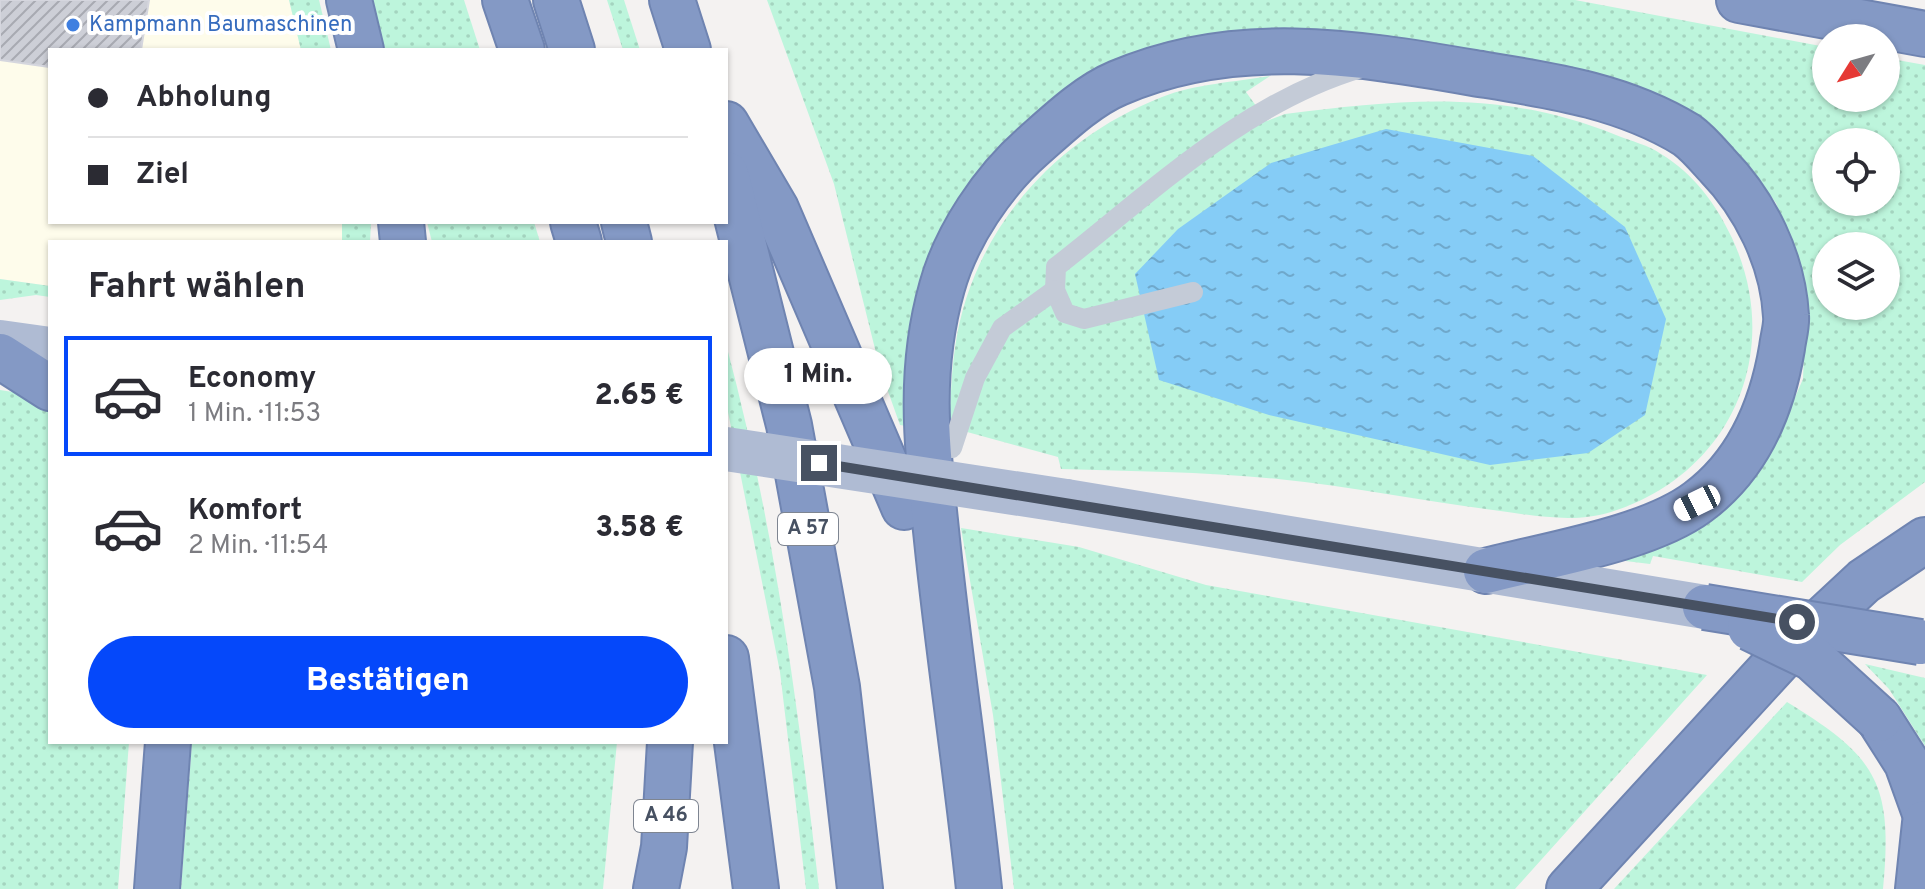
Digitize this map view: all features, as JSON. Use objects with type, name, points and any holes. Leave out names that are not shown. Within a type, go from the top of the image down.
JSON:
[{"type":"highway","points":[[349,0],[361,48]]},
{"type":"highway","points":[[505,0],[521,48]]},
{"type":"highway","points":[[556,0],[571,48]]},
{"type":"highway","points":[[672,0],[687,48]]},
{"type":"highway","points":[[1739,0],[1925,34]]},
{"type":"highway","points":[[979,889],[946,626],[927,436],[925,361],[943,282],[973,221],[1009,167],[1060,122],[1114,84],[1183,61],[1252,50],[1332,51],[1391,58],[1554,86],[1624,104],[1691,138],[1739,188],[1772,249],[1787,318],[1775,389],[1746,454],[1697,503],[1644,530],[1486,571]]},
{"type":"highway","points":[[728,127],[776,209],[902,499],[946,626]]},
{"type":"highway","name":"A 57","points":[[728,182],[789,425],[837,687],[860,889]]},
{"type":"highway","points":[[0,356],[48,387]]},
{"type":"highway","points":[[1569,889],[1778,661],[1864,581],[1925,540]]},
{"type":"highway","points":[[1705,607],[1923,642]]},
{"type":"highway","points":[[1705,607],[1812,658],[1879,719],[1907,763],[1925,813]]},
{"type":"highway","points":[[728,673],[756,889]]},
{"type":"highway","points":[[157,889],[168,744]]},
{"type":"highway","name":"A 46","points":[[656,889],[664,847],[670,744]]},
{"type":"highway","points":[[1918,889],[1925,823]]},
{"type":"main road","points":[[0,342],[48,349]]},
{"type":"main road","points":[[728,449],[1066,501],[1705,607]]},
{"type":"lane","points":[[1193,292],[1084,319],[1065,313],[1055,290],[1056,267],[1252,116],[1318,81],[1391,58]]},
{"type":"lane","points":[[952,448],[975,378],[1002,328],[1055,290]]},
{"type":"shaded area","points":[[0,0],[289,0],[301,48],[48,48],[48,224],[342,224],[342,240],[48,240],[48,286],[0,279]]},
{"type":"green space","points":[[289,0],[319,0],[331,48],[301,48]]},
{"type":"green space","points":[[372,0],[464,0],[479,48],[384,48]]},
{"type":"green space","points":[[607,0],[624,0],[639,48],[622,48]]},
{"type":"green space","points":[[767,0],[1575,0],[1812,44],[1812,112],[1900,112],[1900,61],[1925,65],[1925,482],[1840,545],[1802,582],[1653,556],[1650,564],[1593,557],[1729,500],[1772,450],[1803,379],[1806,292],[1776,203],[1723,136],[1654,95],[1141,60],[941,251],[906,353],[906,426],[900,425],[880,369],[834,184]]},
{"type":"green space","points":[[1270,76],[1246,92],[1267,121],[1285,114],[1371,104],[1493,104],[1574,120],[1651,148],[1673,162],[1694,180],[1719,213],[1732,238],[1747,281],[1752,324],[1749,365],[1736,404],[1716,439],[1688,469],[1653,494],[1597,516],[1567,518],[1278,479],[1061,469],[1058,457],[949,427],[955,348],[964,306],[979,266],[999,229],[1024,195],[1053,164],[1123,115],[1188,89]]},
{"type":"green space","points":[[342,224],[371,224],[370,240],[342,240]]},
{"type":"green space","points":[[428,224],[535,224],[539,240],[432,240]]},
{"type":"green space","points":[[0,279],[48,286],[48,297],[36,295],[0,300]]},
{"type":"green space","points":[[728,352],[758,479],[783,615],[819,889],[806,889],[780,672],[728,412]]},
{"type":"green space","points":[[0,390],[19,393],[48,409],[48,744],[129,744],[118,889],[0,889]]},
{"type":"green space","points":[[961,528],[1079,547],[1206,585],[1707,675],[1515,889],[1014,889],[993,715]]},
{"type":"green space","points":[[1865,664],[1925,678],[1925,746],[1889,689]]},
{"type":"green space","points":[[1787,702],[1841,740],[1860,757],[1872,776],[1881,798],[1885,823],[1883,889],[1614,889]]},
{"type":"green space","points":[[192,744],[617,744],[603,889],[181,889]]},
{"type":"water","points":[[1386,129],[1533,156],[1625,227],[1666,319],[1645,415],[1588,453],[1490,465],[1269,415],[1159,380],[1135,274],[1178,229],[1271,163]]},
{"type":"building","name":"Kampmann Baumaschinen","points":[[0,0],[149,0],[141,48],[48,48],[48,67],[0,60]]},
{"type":"place","name":"Kampmann Baumaschinen","points":[[73,25]]},
{"type":"route","points":[[819,463],[1797,622]]}]
